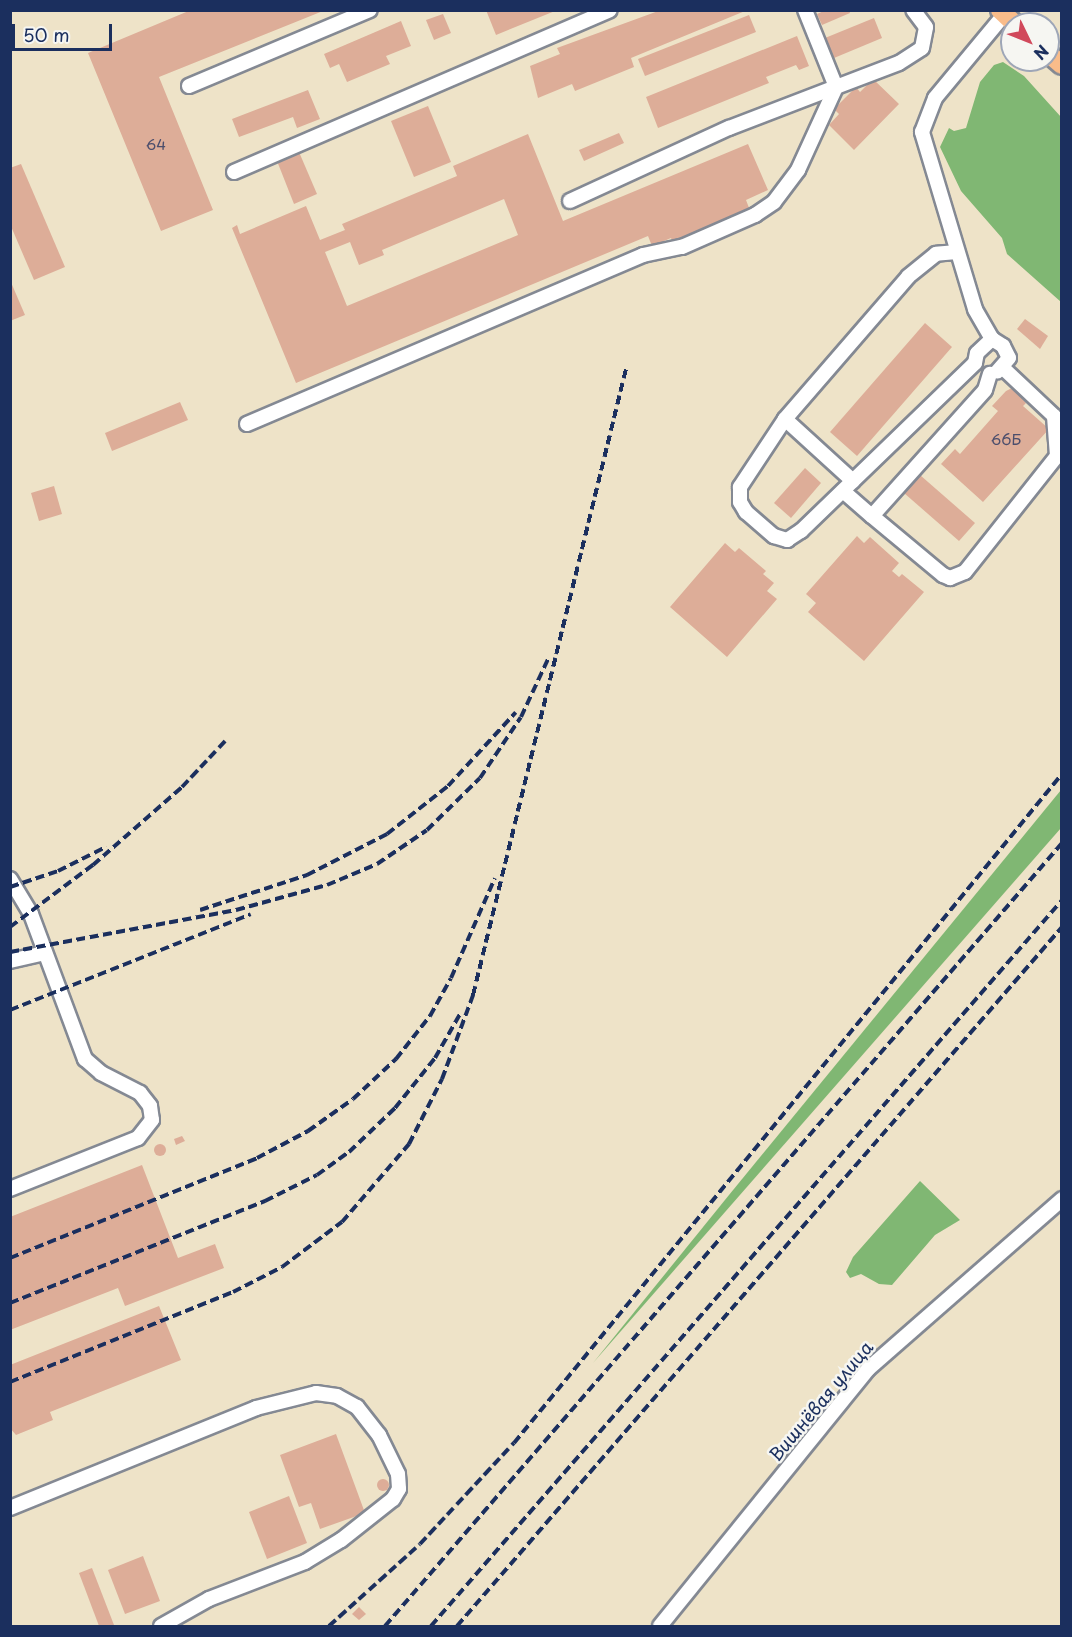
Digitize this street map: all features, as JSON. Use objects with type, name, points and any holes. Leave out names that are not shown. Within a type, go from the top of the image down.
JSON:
[{"type":"street","points":[[189,86],[370,10]]},
{"type":"street","points":[[234,172],[610,10]]},
{"type":"street","points":[[247,424],[643,255],[682,247],[755,215],[774,202],[798,170],[836,87],[805,10]]},
{"type":"street","points":[[570,201],[729,128],[917,53],[925,43],[926,27],[913,10]]},
{"type":"street","points":[[872,516],[985,390],[990,374],[1003,368],[1008,354],[992,339],[975,309],[922,142],[923,122],[935,98],[1000,23]]},
{"type":"street","points":[[957,252],[936,254],[908,277],[785,419],[740,488],[740,502],[746,512],[774,536],[787,540],[843,491],[975,363],[977,353],[992,339]]},
{"type":"street","points":[[975,363],[990,374]]},
{"type":"street","points":[[843,491],[943,575],[950,578],[965,572],[1057,456],[1054,416],[1003,368]]},
{"type":"street","points":[[785,419],[853,481]]},
{"type":"street","points":[[10,879],[31,914],[86,1059],[101,1073],[140,1093],[150,1106],[152,1120],[138,1138],[10,1189]]},
{"type":"street","points":[[10,961],[45,952]]},
{"type":"street","name":"Вишнёвая улица","points":[[660,1626],[868,1369],[1062,1199]]},
{"type":"street","points":[[10,1508],[256,1408],[316,1393],[337,1396],[357,1407],[379,1435],[398,1474],[399,1489],[393,1499],[342,1540],[305,1562],[209,1599],[161,1626]]},
{"type":"green space","points":[[1000,63],[1000,72],[1018,72],[1024,76],[1061,117],[1061,302],[1007,254],[1002,238],[961,191],[940,147],[949,128],[954,131],[966,128],[980,82],[994,65]]},
{"type":"green space","points":[[1061,790],[1061,828],[593,1363],[729,1195]]},
{"type":"green space","points":[[920,1181],[960,1220],[935,1235],[892,1285],[879,1284],[861,1274],[850,1278],[846,1272],[853,1257]]},
{"type":"building","points":[[191,10],[323,11],[159,77],[213,210],[161,231],[88,53]]},
{"type":"building","points":[[486,10],[555,10],[555,11],[496,35]]},
{"type":"building","points":[[661,10],[745,11],[631,58],[634,67],[575,91],[572,84],[538,98],[530,66],[560,54],[557,48]]},
{"type":"building","points":[[826,10],[849,10],[850,13],[822,25],[817,14]]},
{"type":"building","points":[[443,14],[451,33],[434,40],[426,20]]},
{"type":"building","points":[[749,15],[756,32],[645,76],[638,59]]},
{"type":"building","points":[[874,18],[882,38],[834,58],[825,38]]},
{"type":"building","points":[[401,21],[411,46],[386,56],[390,64],[347,82],[339,64],[330,68],[324,54]]},
{"type":"building","points":[[797,36],[809,66],[799,70],[796,65],[766,77],[769,83],[658,128],[646,97]]},
{"type":"building","points":[[873,79],[899,104],[854,150],[829,125],[839,114],[834,109],[856,87],[860,92]]},
{"type":"building","points":[[308,90],[320,119],[297,128],[293,117],[239,137],[232,119]]},
{"type":"building","points":[[428,106],[451,162],[414,177],[391,121]]},
{"type":"building","points":[[619,133],[624,143],[584,161],[579,150]]},
{"type":"building","points":[[528,134],[563,221],[748,144],[768,190],[746,200],[751,213],[675,246],[671,238],[652,246],[648,236],[296,383],[232,228],[237,225],[240,234],[306,206],[320,240],[345,230],[342,224],[457,176],[453,166]],"holes":[[[504,199],[518,235],[347,306],[325,252],[350,242],[359,265],[384,255],[382,250]]]},
{"type":"building","points":[[299,152],[317,194],[294,204],[277,161]]},
{"type":"building","points":[[21,164],[65,267],[34,280],[10,224],[10,168]]},
{"type":"building","points":[[10,280],[25,315],[10,321]]},
{"type":"building","points":[[1025,319],[1048,336],[1040,349],[1017,329]]},
{"type":"building","points":[[925,323],[952,347],[857,456],[830,432]]},
{"type":"building","points":[[1016,386],[1019,389],[1016,392],[1026,403],[1023,406],[1049,429],[983,502],[941,464],[955,449],[960,454],[998,411],[992,406],[1006,391]]},
{"type":"building","points":[[180,402],[188,420],[112,451],[105,433]]},
{"type":"building","points":[[805,468],[821,483],[791,518],[774,503]]},
{"type":"building","points":[[920,475],[975,523],[959,541],[904,493]]},
{"type":"building","points":[[54,486],[62,514],[39,521],[31,493]]},
{"type":"building","points":[[857,536],[864,543],[870,537],[899,563],[892,571],[899,577],[902,574],[924,592],[864,661],[808,612],[816,603],[806,594]]},
{"type":"building","points":[[725,543],[735,552],[739,548],[766,571],[763,574],[774,583],[767,591],[777,599],[727,657],[670,607]]},
{"type":"building","points":[[182,1136],[185,1141],[176,1145],[174,1139]]},
{"type":"building","points":[[162,1144],[166,1150],[162,1156],[158,1156],[154,1148]]},
{"type":"building","points":[[142,1165],[178,1258],[215,1244],[224,1268],[125,1306],[118,1288],[10,1330],[10,1217]]},
{"type":"building","points":[[159,1306],[181,1360],[50,1412],[53,1420],[16,1435],[10,1428],[10,1365]]},
{"type":"building","points":[[336,1434],[365,1513],[320,1529],[311,1503],[299,1507],[280,1455]]},
{"type":"building","points":[[385,1479],[389,1485],[385,1491],[381,1491],[377,1483]]},
{"type":"building","points":[[289,1496],[307,1543],[267,1559],[249,1512]]},
{"type":"building","points":[[143,1556],[160,1601],[125,1614],[108,1570]]},
{"type":"building","points":[[92,1568],[114,1625],[99,1626],[79,1573]]},
{"type":"building","points":[[359,1607],[366,1614],[359,1620],[352,1614]]},
{"type":"railway","points":[[10,1382],[233,1292],[282,1267],[342,1222],[409,1144],[442,1079],[473,995],[626,369]]},
{"type":"railway","points":[[10,952],[236,910],[327,885],[377,864],[427,830],[480,778],[521,717],[548,659]]},
{"type":"railway","points":[[200,910],[307,875],[387,834],[448,786],[516,712]]},
{"type":"railway","points":[[10,927],[93,865],[182,787],[228,738]]},
{"type":"railway","points":[[329,1626],[420,1544],[514,1443],[1062,774]]},
{"type":"railway","points":[[385,1626],[1062,843]]},
{"type":"railway","points":[[10,887],[58,871],[106,847]]},
{"type":"railway","points":[[10,1258],[257,1158],[308,1131],[353,1099],[396,1059],[430,1016],[451,978],[495,878]]},
{"type":"railway","points":[[431,1626],[1062,900]]},
{"type":"railway","points":[[10,1010],[251,914]]},
{"type":"railway","points":[[457,1626],[1062,927]]},
{"type":"railway","points":[[10,1303],[265,1201],[317,1175],[349,1152],[395,1108],[435,1058],[460,1014]]}]
